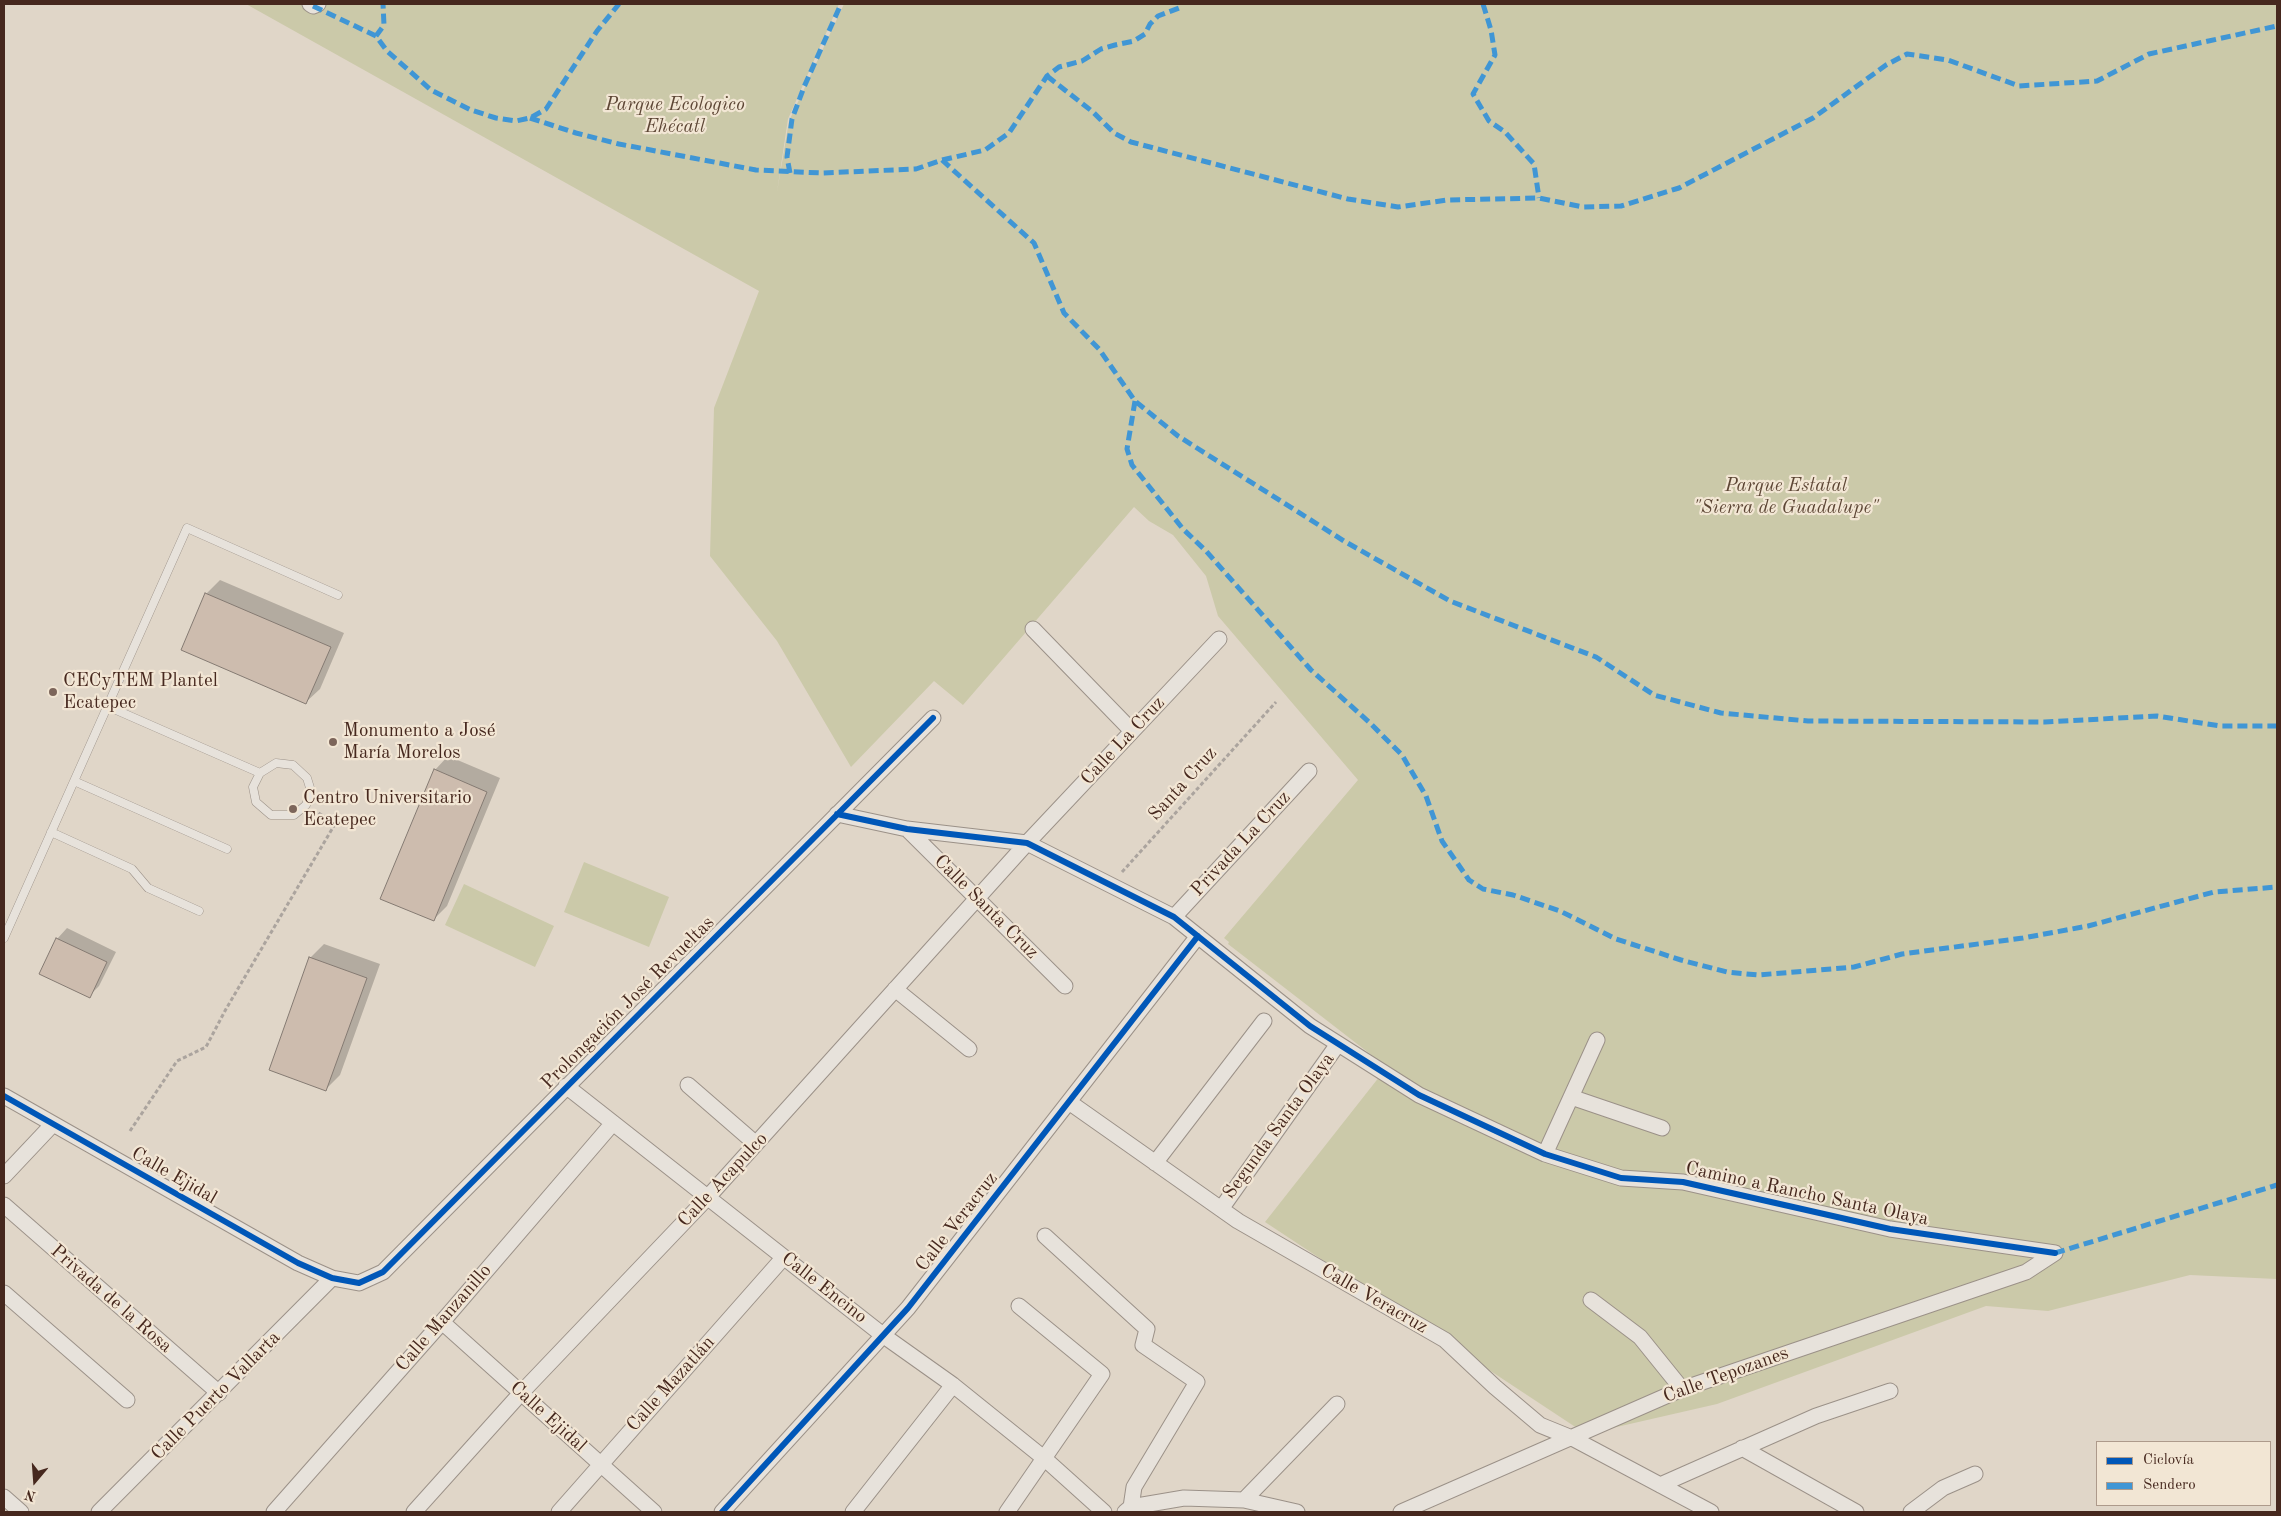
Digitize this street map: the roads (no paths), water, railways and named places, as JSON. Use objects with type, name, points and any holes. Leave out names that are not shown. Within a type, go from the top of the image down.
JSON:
[{"type":"street","points":[[310,4],[313,6],[318,4]]},
{"type":"street","points":[[1033,629],[1132,731]]},
{"type":"street","name":"Calle La Cruz","points":[[1027,843],[1218,638]]},
{"type":"street","name":"Prolongación José Revueltas","points":[[332,1278],[359,1283],[383,1272],[933,718]]},
{"type":"street","name":"Privada La Cruz","points":[[1174,917],[1309,771]]},
{"type":"street","name":"Camino a Rancho Santa Olaya","points":[[837,814],[907,829],[1027,843],[1174,917],[1310,1026],[1419,1095],[1545,1154],[1621,1178],[1683,1182],[1890,1229],[2055,1253]]},
{"type":"street","name":"Calle Santa Cruz","points":[[907,829],[1065,986]]},
{"type":"street","name":"Calle Acapulco","points":[[414,1512],[522,1393],[708,1197],[1027,843]]},
{"type":"street","name":"Calle Veracruz","points":[[722,1512],[908,1308],[1198,936]]},
{"type":"street","points":[[895,989],[969,1049]]},
{"type":"street","points":[[1155,1163],[1264,1021]]},
{"type":"street","points":[[1545,1154],[1597,1040]]},
{"type":"street","name":"Segunda Santa Olaya","points":[[1220,1209],[1338,1044]]},
{"type":"street","points":[[688,1085],[756,1144]]},
{"type":"street","name":"Calle Encino","points":[[566,1086],[884,1336],[953,1385],[1045,1460],[1104,1512]]},
{"type":"street","name":"Calle Ejidal","points":[[4,1096],[298,1263],[332,1278]]},
{"type":"street","points":[[1571,1097],[1662,1128]]},
{"type":"street","name":"Calle Veracruz","points":[[1069,1102],[1238,1221],[1445,1340],[1495,1387],[1540,1425],[1572,1438],[1711,1512]]},
{"type":"street","name":"Calle Manzanillo","points":[[274,1512],[442,1322],[613,1123]]},
{"type":"street","points":[[4,1176],[53,1124]]},
{"type":"street","name":"Privada de la Rosa","points":[[4,1205],[219,1393]]},
{"type":"street","points":[[1045,1236],[1147,1329],[1143,1346],[1198,1382],[1134,1487],[1127,1510],[1184,1498],[1244,1500],[1297,1512]]},
{"type":"street","name":"Calle Tepozanes","points":[[1401,1512],[1682,1389],[2026,1272],[2055,1253]]},
{"type":"street","name":"Calle Mazatlán","points":[[558,1512],[784,1257]]},
{"type":"street","name":"Calle Puerto Vallarta","points":[[99,1512],[332,1278]]},
{"type":"street","points":[[4,1292],[127,1400]]},
{"type":"street","points":[[1591,1300],[1640,1337],[1682,1389]]},
{"type":"street","points":[[1007,1512],[1045,1460],[1102,1374],[1019,1306]]},
{"type":"street","name":"Calle Ejidal","points":[[442,1322],[654,1512]]},
{"type":"street","points":[[853,1512],[953,1385]]},
{"type":"street","points":[[1660,1485],[1816,1416],[1890,1391]]},
{"type":"street","points":[[1244,1500],[1337,1404]]},
{"type":"street","points":[[1742,1448],[1856,1512]]},
{"type":"street","points":[[1911,1512],[1943,1488],[1975,1474]]},
{"type":"street","points":[[4,1497],[21,1512]]},
{"type":"lane","points":[[4,938],[187,528],[338,595]]},
{"type":"lane","points":[[107,706],[260,773]]},
{"type":"lane","points":[[276,763],[293,765],[307,778],[311,791],[306,805],[294,815],[271,815],[256,802],[254,786],[260,773],[276,763]]},
{"type":"lane","points":[[74,781],[227,849]]},
{"type":"lane","points":[[51,832],[132,869],[148,888],[200,911]]},
{"type":"place","name":"CECyTEM Plantel Ecatepec","points":[[53,692]]},
{"type":"place","name":"Monumento a José María Morelos","points":[[333,742]]},
{"type":"place","name":"Centro Universitario Ecatepec","points":[[293,809]]},
{"type":"park label","name":"Parque Ecologico Ehécatl","points":[[675,116]]},
{"type":"park label","name":"Parque Estatal \"Sierra de Guadalupe\"","points":[[1786,497]]}]
